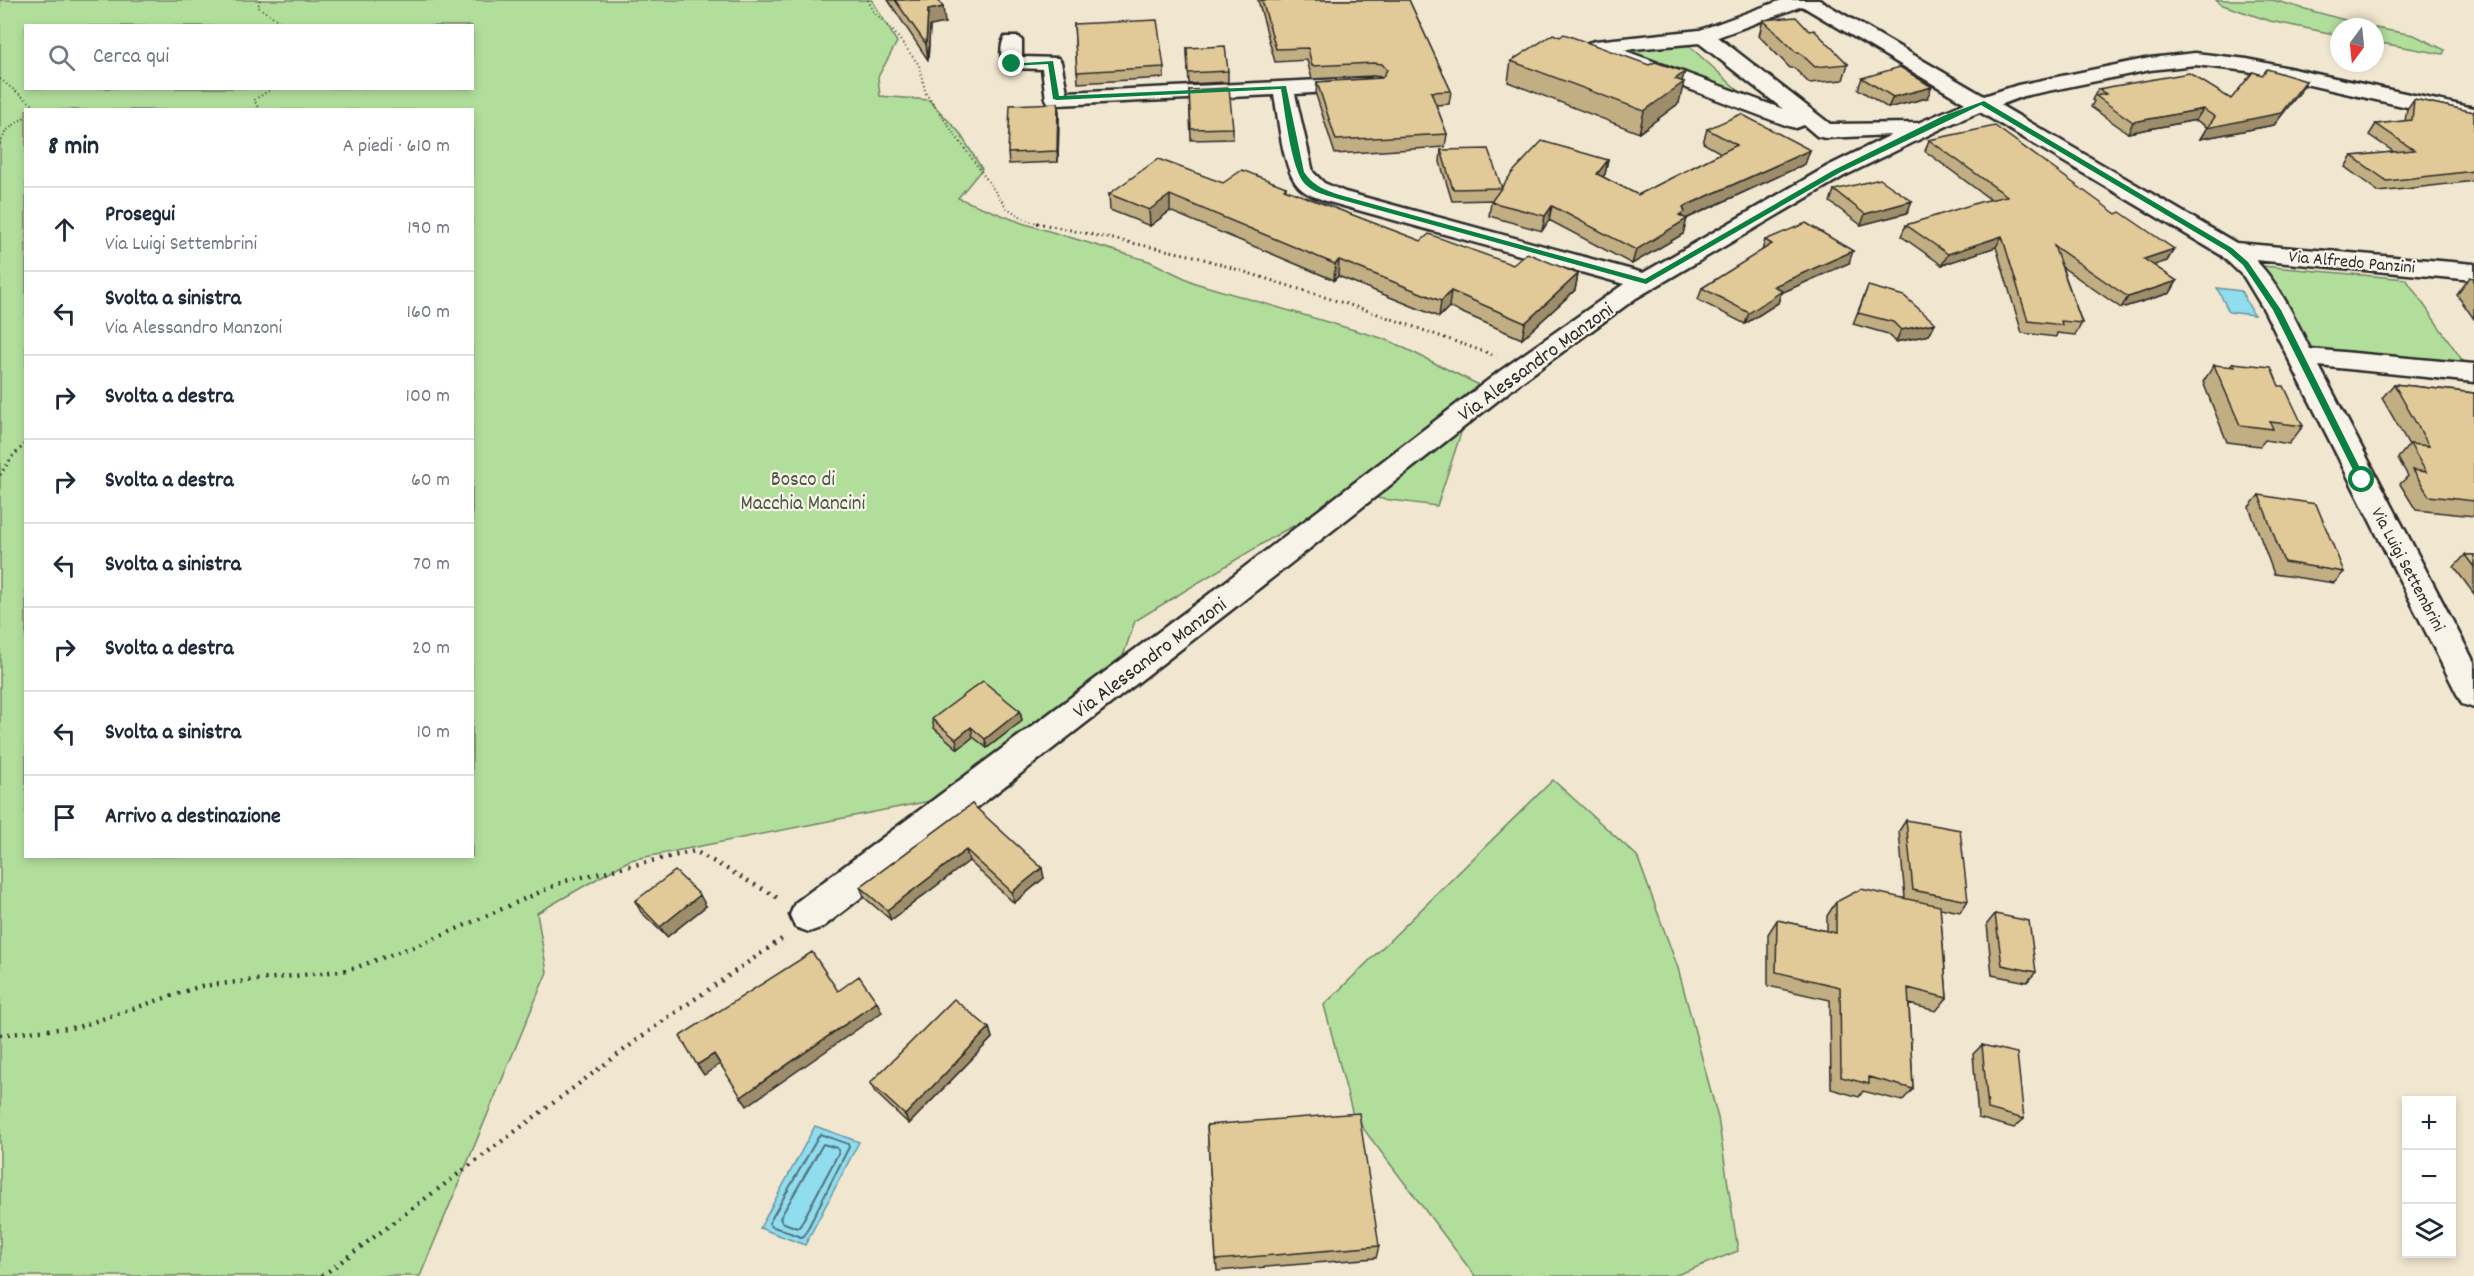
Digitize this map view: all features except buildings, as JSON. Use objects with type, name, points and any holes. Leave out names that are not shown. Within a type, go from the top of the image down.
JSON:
[{"type":"street","points":[[1802,0],[1703,36],[1595,47],[1825,131],[1925,128]]},
{"type":"street","name":"Via Luigi Settembrini","points":[[1802,0],[1982,102],[2230,250],[2246,263],[2260,282],[2300,356],[2474,695]]},
{"type":"street","points":[[1703,36],[1825,131]]},
{"type":"street","points":[[1012,41],[1012,64],[1051,63],[1057,99],[1372,84]]},
{"type":"street","name":"Via Alessandro Manzoni","points":[[809,915],[1525,366],[1627,293],[1836,171],[1925,128],[1982,102],[2026,89],[2150,64],[2195,58],[2247,65],[2474,115]]},
{"type":"street","points":[[1283,87],[1301,172],[1308,183],[1319,190],[1337,197],[1646,282]]},
{"type":"street","name":"Via Alfredo Panzini","points":[[2230,250],[2474,272]]},
{"type":"street","points":[[2300,356],[2474,373]]},
{"type":"path","points":[[260,0],[258,7],[284,24]]},
{"type":"path","points":[[868,0],[873,11],[894,32],[919,65],[926,94],[997,193],[1008,208],[1028,221],[1194,256],[1372,312],[1525,366]]},
{"type":"path","points":[[0,79],[37,108]]},
{"type":"path","points":[[259,108],[254,100],[270,90]]},
{"type":"path","points":[[0,144],[6,131],[24,118]]},
{"type":"path","points":[[0,475],[12,457],[24,445]]},
{"type":"path","points":[[0,1035],[78,1027],[201,986],[349,970],[434,939],[565,882],[695,850],[809,915],[743,969],[708,989],[656,1026],[322,1276]]},
{"type":"green space","name":"Bosco di Macchia Mancini","points":[[0,0],[872,0],[897,42],[878,77],[880,96],[929,100],[959,132],[982,169],[958,198],[1022,223],[1149,261],[1195,283],[1388,340],[1477,384],[1437,506],[1352,495],[1280,533],[1135,621],[1112,688],[1011,785],[630,860],[537,913],[547,972],[420,1276],[0,1276]]},
{"type":"green space","points":[[2216,0],[2273,0],[2338,18],[2330,18],[2330,33],[2270,21],[2220,4]]},
{"type":"green space","points":[[2384,30],[2414,35],[2445,50],[2443,54],[2384,44]]},
{"type":"green space","points":[[1687,44],[1740,92],[1628,51]]},
{"type":"green space","points":[[2262,266],[2406,279],[2467,367],[2312,352]]},
{"type":"green space","points":[[1553,780],[1637,856],[1678,968],[1718,1118],[1738,1251],[1674,1276],[1475,1276],[1353,1115],[1324,1005]]},
{"type":"water","points":[[2217,288],[2241,291],[2254,315],[2229,312]]},
{"type":"water","points":[[815,1126],[859,1142],[805,1245],[760,1228]]},
{"type":"route","points":[[1012,64],[1051,63],[1057,99],[1283,87],[1301,172],[1308,183],[1319,190],[1337,197],[1646,282],[1836,171],[1982,102],[2241,258],[2254,273],[2277,310],[2362,480]]}]
